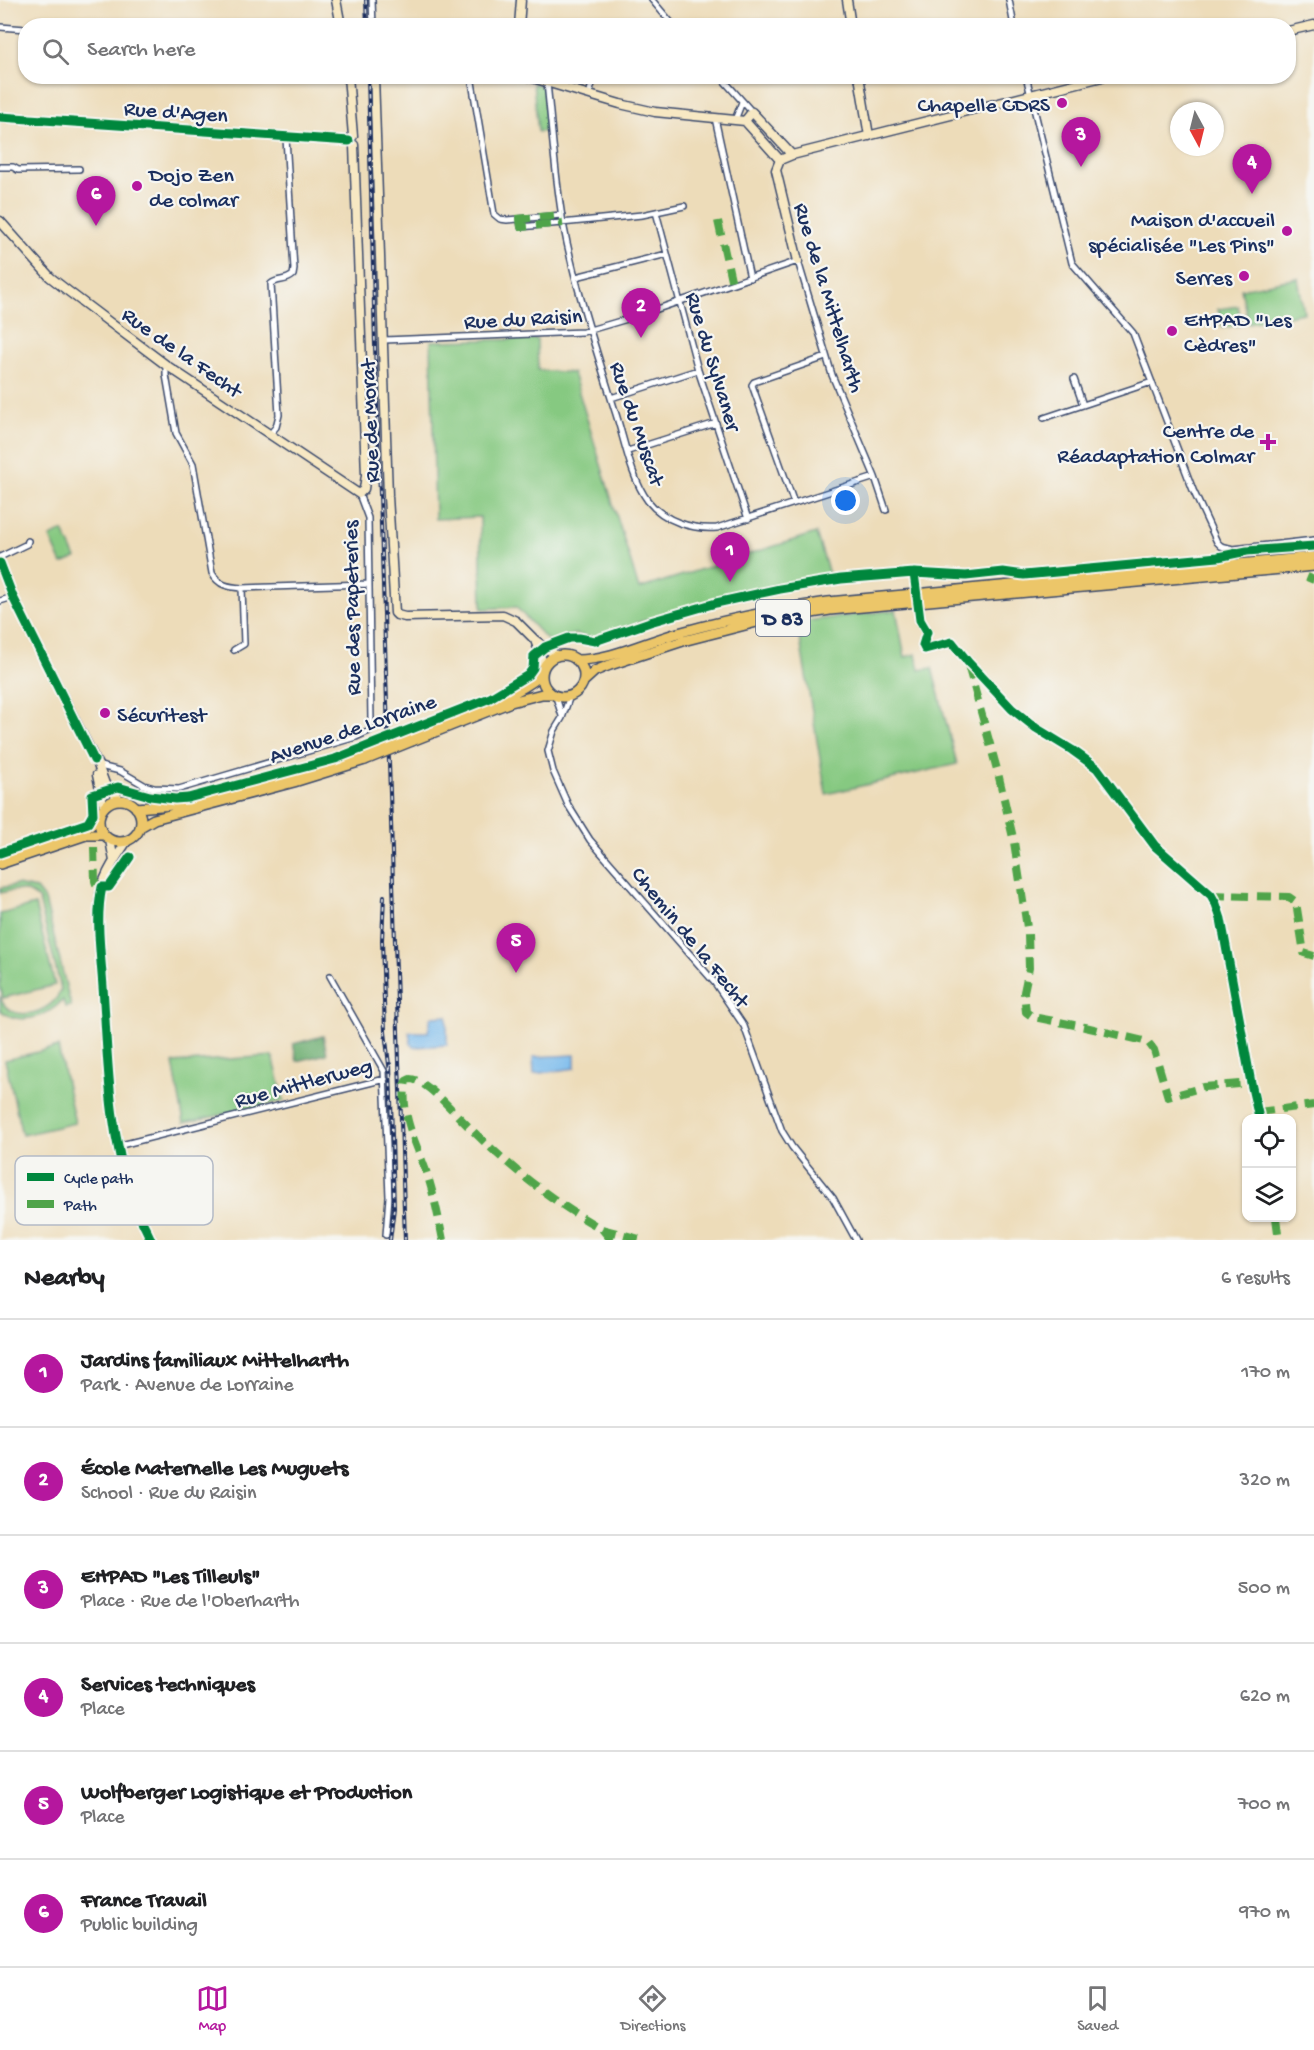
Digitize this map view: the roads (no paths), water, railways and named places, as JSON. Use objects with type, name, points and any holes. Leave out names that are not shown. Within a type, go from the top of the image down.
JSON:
[{"type":"main road","name":"D 83","points":[[576,660],[607,656],[672,634],[754,614],[819,603],[1314,557]]},
{"type":"main road","name":"D 83","points":[[584,681],[595,671],[683,641],[757,622],[830,610],[1314,566]]},
{"type":"main road","points":[[557,656],[576,660],[583,669],[584,681],[576,693],[570,696],[553,695],[542,682],[543,671],[557,656]]},
{"type":"main road","name":"Avenue de Lorraine","points":[[140,827],[154,819],[294,782],[364,757],[499,699],[528,685],[543,671]]},
{"type":"main road","name":"Avenue de Lorraine","points":[[411,738],[511,702],[542,694],[553,695]]},
{"type":"main road","name":"Avenue de Lorraine","points":[[136,808],[189,802],[364,757]]},
{"type":"main road","points":[[0,864],[86,835],[107,838],[116,842],[127,841],[137,833],[141,820],[132,804],[120,800],[104,807],[99,825],[107,838]]},
{"type":"main road","points":[[0,857],[84,829],[99,819]]},
{"type":"street","points":[[336,0],[339,18]]},
{"type":"street","points":[[372,0],[373,18]]},
{"type":"street","points":[[520,18],[521,0]]},
{"type":"street","points":[[652,0],[667,18]]},
{"type":"street","points":[[847,0],[850,18]]},
{"type":"street","points":[[1009,0],[1012,18]]},
{"type":"street","points":[[1296,30],[1314,25]]},
{"type":"street","points":[[0,27],[18,28]]},
{"type":"street","name":"Rue des Papeteries","points":[[96,763],[114,771],[120,771],[135,781],[154,788],[179,789],[364,735],[369,731],[371,722],[367,584],[368,518],[359,494],[364,489],[366,475],[348,84]]},
{"type":"street","name":"Rue de Morat","points":[[374,84],[388,496],[395,613],[405,617],[503,615],[516,621],[535,640],[557,656]]},
{"type":"street","points":[[472,84],[494,214],[507,220],[562,215]]},
{"type":"street","name":"Rue du Muscat","points":[[547,84],[563,223],[576,277],[611,398],[641,489],[648,500],[667,517],[680,524],[705,529],[748,519],[875,477]]},
{"type":"street","points":[[550,84],[655,111],[745,121],[780,160],[792,155],[1076,84]]},
{"type":"street","points":[[589,95],[592,84]]},
{"type":"street","points":[[727,84],[792,155]]},
{"type":"street","points":[[860,84],[869,136]]},
{"type":"street","points":[[1028,84],[1072,264],[1133,333],[1193,490],[1217,542],[1221,546],[1233,549],[1314,540]]},
{"type":"street","points":[[735,120],[742,102]]},
{"type":"street","points":[[745,121],[752,111]]},
{"type":"street","name":"Rue d'Agen","points":[[0,117],[352,141]]},
{"type":"street","points":[[715,118],[750,278]]},
{"type":"street","points":[[270,434],[276,427],[279,415],[271,284],[275,281],[286,281],[293,275],[294,268],[286,138]]},
{"type":"street","name":"Rue de la Mittelharth","points":[[780,160],[776,170],[798,261],[826,357],[875,477],[886,510]]},
{"type":"street","points":[[0,167],[13,167],[18,170],[79,169]]},
{"type":"street","points":[[520,219],[521,227],[656,212],[684,206]]},
{"type":"street","name":"Rue du Sylvaner","points":[[656,212],[698,370],[748,519]]},
{"type":"street","name":"Rue de la Fecht","points":[[0,221],[50,277],[166,365],[359,494]]},
{"type":"street","points":[[576,277],[667,254]]},
{"type":"street","name":"Rue du Raisin","points":[[384,340],[590,330],[798,261]]},
{"type":"street","points":[[794,503],[752,385],[754,382],[826,357]]},
{"type":"street","points":[[166,365],[176,433],[193,464],[212,573],[216,579],[222,585],[242,588],[367,584]]},
{"type":"street","points":[[611,398],[698,370]]},
{"type":"street","points":[[1074,379],[1083,405]]},
{"type":"street","points":[[1044,418],[1152,382]]},
{"type":"street","points":[[628,450],[716,423]]},
{"type":"street","points":[[0,557],[28,541]]},
{"type":"street","points":[[0,562],[13,597],[105,784],[120,800]]},
{"type":"street","points":[[234,650],[244,644],[242,588]]},
{"type":"street","points":[[0,601],[13,597]]},
{"type":"street","name":"Rue de Morat","points":[[535,640],[543,671]]},
{"type":"street","points":[[553,695],[562,718]]},
{"type":"street","name":"Chemin de la Fecht","points":[[570,696],[562,718],[554,731],[548,751],[553,771],[568,805],[590,840],[715,983],[731,1005],[744,1026],[782,1131],[833,1198],[856,1240]]},
{"type":"street","points":[[96,763],[104,807]]},
{"type":"street","points":[[105,784],[114,771]]},
{"type":"street","points":[[107,838],[114,861]]},
{"type":"street","points":[[120,1156],[110,1101],[99,908],[102,887],[114,861],[127,841]]},
{"type":"street","name":"Rue Mittlerweg","points":[[117,1146],[386,1079],[381,1063],[330,976]]},
{"type":"street","points":[[386,1079],[389,1197],[386,1235]]},
{"type":"street","points":[[144,1225],[151,1240]]},
{"type":"water","points":[[447,1016],[447,1045],[414,1047],[411,1044],[409,1032],[428,1032],[431,1017]]},
{"type":"water","points":[[575,1055],[575,1068],[534,1074],[533,1057]]},
{"type":"railway","points":[[366,0],[367,18]]},
{"type":"railway","points":[[368,84],[405,1240]]},
{"type":"railway","points":[[384,896],[382,940],[385,1032],[390,1073]]},
{"type":"railway","points":[[390,1064],[394,1208],[390,1240]]},
{"type":"place","name":"Chapelle CDRS","points":[[1062,103]]},
{"type":"place","name":"EHPAD \"Les Tilleuls\"","points":[[1081,167]]},
{"type":"place","name":"Dojo Zen de colmar","points":[[137,186]]},
{"type":"place","name":"Services techniques","points":[[1252,194]]},
{"type":"place","name":"France Travail","points":[[96,226]]},
{"type":"place","name":"Maison d'accueil spécialisée \"Les Pins\"","points":[[1287,231]]},
{"type":"place","name":"Serres","points":[[1244,276]]},
{"type":"place","name":"EHPAD \"Les Cèdres\"","points":[[1172,331]]},
{"type":"place","name":"École Maternelle Les Muguets","points":[[641,338]]},
{"type":"place","name":"Centre de Réadaptation Colmar","points":[[1268,442]]},
{"type":"place","name":"Jardins familiaux Mittelharth","points":[[730,582]]},
{"type":"place","name":"Sécuritest","points":[[105,713]]},
{"type":"place","name":"Wolfberger Logistique et Production","points":[[516,973]]}]
